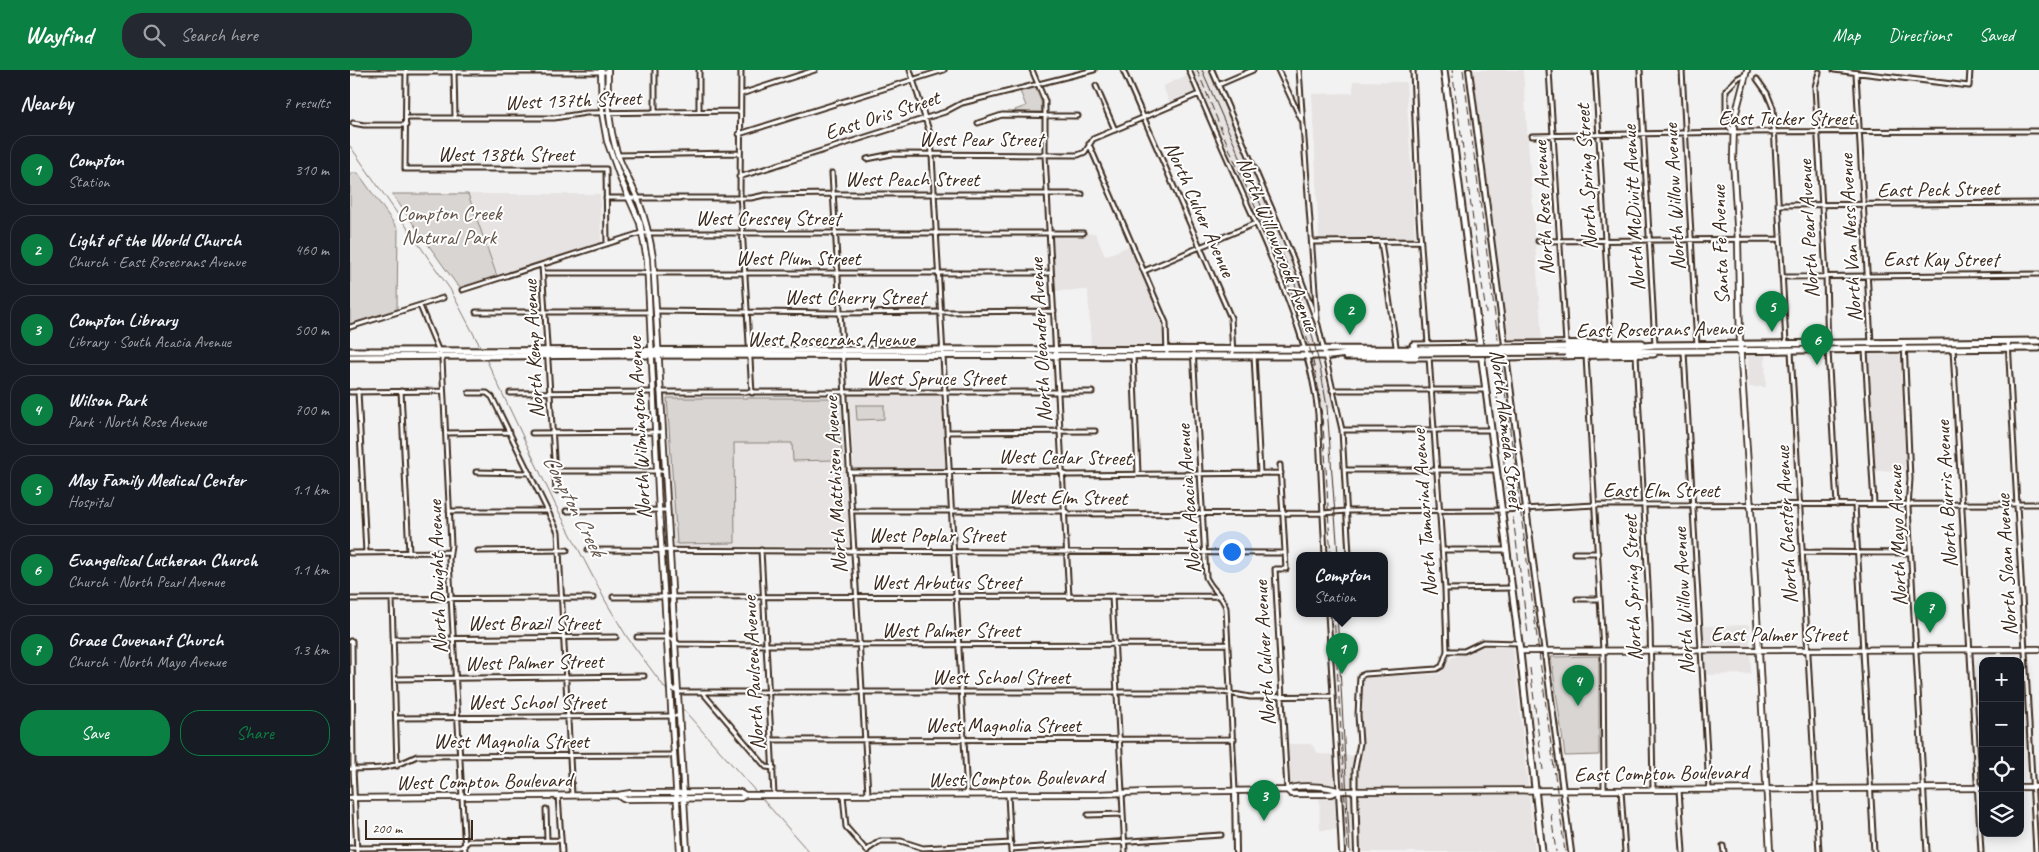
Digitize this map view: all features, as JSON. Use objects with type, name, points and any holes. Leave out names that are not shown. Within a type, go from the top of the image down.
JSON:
[{"type":"main road","name":"North Alameda Street","points":[[1444,70],[1519,643],[1542,852]]},
{"type":"main road","name":"North Wilmington Avenue","points":[[601,71],[602,113],[612,156],[643,233],[650,312],[659,510],[680,852]]},
{"type":"main road","name":"North Wilmington Avenue","points":[[608,71],[609,113],[618,155],[637,198],[649,233],[654,272],[686,852]]},
{"type":"main road","name":"Santa Fe Avenue","points":[[1747,72],[1733,132],[1740,344],[1770,852]]},
{"type":"main road","name":"East Rosecrans Avenue","points":[[1309,356],[1418,351],[1697,344],[2039,341]]},
{"type":"main road","points":[[1972,342],[1973,349]]},
{"type":"main road","points":[[1505,344],[1565,348],[1611,343],[1655,345]]},
{"type":"main road","points":[[1325,349],[1348,346],[1480,344]]},
{"type":"main road","name":"East Rosecrans Avenue","points":[[1565,348],[1671,352],[2039,348]]},
{"type":"main road","name":"East Rosecrans Avenue","points":[[1307,349],[1418,351]]},
{"type":"main road","name":"West Rosecrans Avenue","points":[[350,350],[439,353],[548,353],[1307,349]]},
{"type":"main road","name":"West Rosecrans Avenue","points":[[943,352],[1057,356],[1309,356]]},
{"type":"main road","points":[[1506,357],[1636,355],[1671,352]]},
{"type":"main road","name":"West Rosecrans Avenue","points":[[350,357],[439,353]]},
{"type":"main road","points":[[1331,356],[1482,357]]},
{"type":"main road","name":"East Palmer Street","points":[[1520,651],[2039,649]]},
{"type":"main road","points":[[2024,787],[2039,787]]},
{"type":"main road","name":"East Compton Boulevard","points":[[1339,791],[1536,792],[1653,789],[1979,788]]},
{"type":"main road","name":"West Compton Boulevard","points":[[352,798],[618,796],[631,793],[676,792],[740,792],[766,795],[1008,795],[1287,790],[1290,794],[1331,794],[1339,791]]},
{"type":"main road","name":"West Compton Boulevard","points":[[618,796],[623,798],[677,799],[741,798],[745,794]]},
{"type":"street","points":[[655,70],[655,112]]},
{"type":"street","points":[[699,70],[699,111]]},
{"type":"street","points":[[740,70],[739,176],[752,393]]},
{"type":"street","points":[[741,94],[815,70]]},
{"type":"street","points":[[910,70],[932,137],[967,795]]},
{"type":"street","points":[[739,134],[944,70]]},
{"type":"street","name":"North Oleander Avenue","points":[[1032,70],[1046,109],[1044,116],[1045,155],[1069,597]]},
{"type":"street","name":"East Oris Street","points":[[739,176],[926,118],[962,103],[1094,70]]},
{"type":"street","name":"North Culver Avenue","points":[[1123,70],[1231,318],[1233,356]]},
{"type":"street","name":"North Willowbrook Avenue","points":[[1188,70],[1273,260],[1309,356],[1316,395],[1325,552]]},
{"type":"street","name":"North Willowbrook Avenue","points":[[1212,70],[1294,258],[1325,349],[1324,356],[1342,430],[1349,552]]},
{"type":"street","points":[[1218,85],[1253,70]]},
{"type":"street","points":[[1278,70],[1302,122]]},
{"type":"street","points":[[1299,70],[1318,325]]},
{"type":"street","points":[[1413,70],[1420,241],[1428,345]]},
{"type":"street","name":"North Alameda Street","points":[[1469,70],[1571,852]]},
{"type":"street","name":"North Rose Avenue","points":[[1550,70],[1565,348]]},
{"type":"street","name":"North Spring Street","points":[[1595,70],[1611,343]]},
{"type":"street","name":"North McDivitt Avenue","points":[[1640,70],[1655,345]]},
{"type":"street","name":"North Willow Avenue","points":[[1682,70],[1697,352]]},
{"type":"street","points":[[1834,70],[1969,86],[1970,70]]},
{"type":"street","points":[[353,123],[364,125],[406,125],[406,71]]},
{"type":"street","points":[[454,71],[455,118]]},
{"type":"street","points":[[350,72],[608,71]]},
{"type":"street","points":[[1733,132],[1726,123],[1726,90],[1747,72]]},
{"type":"street","name":"North Pearl Avenue","points":[[1819,72],[1815,87],[1837,505]]},
{"type":"street","name":"North Van Ness Avenue","points":[[1856,73],[1871,343]]},
{"type":"street","points":[[1757,80],[1771,100],[1775,132],[1786,343]]},
{"type":"street","points":[[1096,86],[1115,130]]},
{"type":"street","points":[[1167,356],[1166,323],[1089,144],[1093,139],[1199,94]]},
{"type":"street","name":"West 137th Street","points":[[406,118],[554,118],[586,113],[740,111]]},
{"type":"street","points":[[978,123],[1002,115],[1078,116]]},
{"type":"street","name":"West 138th Street","points":[[406,125],[405,168],[606,169],[606,198]]},
{"type":"street","name":"East Tucker Street","points":[[1532,136],[1733,132],[2039,131]]},
{"type":"street","name":"West Pear Street","points":[[867,159],[883,155],[1082,154],[1089,144]]},
{"type":"street","points":[[612,156],[739,153]]},
{"type":"street","name":"North Matthisen Avenue","points":[[832,172],[868,795]]},
{"type":"street","name":"West Peach Street","points":[[606,198],[833,194],[1082,194]]},
{"type":"street","points":[[606,198],[607,244]]},
{"type":"street","name":"East Peck Street","points":[[1778,205],[2039,202]]},
{"type":"street","points":[[1144,271],[1256,223]]},
{"type":"street","name":"West Cressey Street","points":[[462,290],[643,233],[1083,233]]},
{"type":"street","points":[[1538,242],[1780,239]]},
{"type":"street","points":[[1313,242],[1420,241]]},
{"type":"street","points":[[1381,242],[1396,346]]},
{"type":"street","name":"North Kemp Avenue","points":[[542,265],[544,273],[556,492]]},
{"type":"street","name":"West Plum Street","points":[[544,273],[1051,273]]},
{"type":"street","name":"East Kay Street","points":[[1782,276],[2039,274]]},
{"type":"street","points":[[350,327],[443,298]]},
{"type":"street","name":"North Dwight Avenue","points":[[420,306],[439,353],[443,391],[450,511],[449,560],[465,852]]},
{"type":"street","name":"West Cherry Street","points":[[656,311],[840,313],[1054,311]]},
{"type":"street","points":[[476,312],[650,312]]},
{"type":"street","name":"North Sloan Avenue","points":[[2008,341],[2036,852]]},
{"type":"street","name":"North Mayo Avenue","points":[[1904,342],[1910,479],[1908,504],[1926,852]]},
{"type":"street","name":"North Acacia Avenue","points":[[1193,349],[1206,577],[1226,608],[1234,739],[1235,791]]},
{"type":"street","points":[[1254,349],[1260,473]]},
{"type":"street","name":"North Burris Avenue","points":[[1953,349],[1979,774]]},
{"type":"street","name":"North Van Ness Avenue","points":[[1865,350],[1874,504]]},
{"type":"street","name":"North Chester Avenue","points":[[1791,351],[1819,852]]},
{"type":"street","name":"North Willow Avenue","points":[[1684,352],[1709,789]]},
{"type":"street","name":"North Spring Street","points":[[1636,355],[1650,650],[1653,789]]},
{"type":"street","points":[[1133,356],[1138,474]]},
{"type":"street","points":[[1586,356],[1603,650],[1604,790]]},
{"type":"street","name":"North Tamarind Avenue","points":[[1355,791],[1355,769],[1360,743],[1358,715],[1360,676],[1365,674],[1429,671],[1442,666],[1447,651],[1445,589],[1429,357]]},
{"type":"street","points":[[1332,390],[1486,390]]},
{"type":"street","points":[[400,391],[409,552]]},
{"type":"street","points":[[350,392],[443,391]]},
{"type":"street","points":[[358,392],[366,553]]},
{"type":"street","points":[[510,393],[653,392]]},
{"type":"street","name":"West Spruce Street","points":[[660,392],[1092,392]]},
{"type":"street","points":[[469,393],[490,394],[558,532],[572,796]]},
{"type":"street","points":[[1342,430],[1492,430]]},
{"type":"street","points":[[947,432],[1095,431]]},
{"type":"street","points":[[446,433],[510,432]]},
{"type":"street","points":[[532,433],[662,432]]},
{"type":"street","name":"North Culver Avenue","points":[[1280,465],[1286,569],[1275,569],[1287,790]]},
{"type":"street","name":"West Cedar Street","points":[[849,472],[1059,470],[1067,475],[1281,473]]},
{"type":"street","points":[[1345,470],[1496,470]]},
{"type":"street","points":[[555,471],[665,471]]},
{"type":"street","points":[[476,472],[530,473]]},
{"type":"street","name":"East Elm Street","points":[[1283,513],[1323,513],[1346,510],[1502,510],[1595,505],[2039,504]]},
{"type":"street","points":[[1854,505],[1874,852]]},
{"type":"street","points":[[450,511],[548,510]]},
{"type":"street","points":[[566,511],[667,510]]},
{"type":"street","name":"West Elm Street","points":[[852,511],[1065,511],[1070,514],[1283,513]]},
{"type":"street","points":[[478,550],[567,550]]},
{"type":"street","name":"West Poplar Street","points":[[588,550],[954,550],[1067,551],[1071,553],[1285,552]]},
{"type":"street","name":"North Paulsen Avenue","points":[[761,550],[774,795]]},
{"type":"street","points":[[1442,550],[1507,550]]},
{"type":"street","points":[[350,553],[450,552]]},
{"type":"street","points":[[1574,553],[1598,552]]},
{"type":"street","points":[[1802,552],[1911,552]]},
{"type":"street","points":[[1445,589],[1512,588]]},
{"type":"street","points":[[1112,596],[1125,852]]},
{"type":"street","name":"West Arbutus Street","points":[[613,598],[1220,596]]},
{"type":"street","points":[[350,599],[593,598]]},
{"type":"street","points":[[392,599],[397,766]]},
{"type":"street","points":[[1577,599],[1600,599]]},
{"type":"street","points":[[1328,617],[1342,852]]},
{"type":"street","name":"West Brazil Street","points":[[393,639],[616,637]]},
{"type":"street","points":[[637,637],[667,637],[675,642]]},
{"type":"street","points":[[351,641],[351,769],[357,850]]},
{"type":"street","name":"West Palmer Street","points":[[675,642],[679,644],[766,645],[1228,644]]},
{"type":"street","points":[[1447,651],[1464,651],[1483,642],[1519,643]]},
{"type":"street","name":"West Palmer Street","points":[[395,679],[644,676]]},
{"type":"street","points":[[670,687],[677,692]]},
{"type":"street","name":"West School Street","points":[[677,692],[1230,692],[1250,697],[1333,696]]},
{"type":"street","points":[[703,692],[766,767],[774,768]]},
{"type":"street","name":"West School Street","points":[[396,718],[672,716],[678,714]]},
{"type":"street","name":"West Magnolia Street","points":[[772,740],[1234,739]]},
{"type":"street","name":"West Magnolia Street","points":[[351,769],[384,769],[397,766],[417,756],[674,755]]},
{"type":"street","points":[[1679,789],[1683,852]]},
{"type":"street","points":[[1621,790],[1625,852]]},
{"type":"street","points":[[1235,791],[1236,852]]},
{"type":"street","points":[[1355,791],[1357,852]]},
{"type":"street","name":"North Burris Avenue","points":[[1980,792],[1981,852]]},
{"type":"street","points":[[843,795],[846,827],[868,851],[880,841],[902,841],[923,848],[1011,843]]},
{"type":"street","points":[[1008,795],[1011,850],[1220,835]]},
{"type":"street","points":[[558,796],[562,852]]},
{"type":"street","points":[[546,809],[547,840]]},
{"type":"street","points":[[1088,815],[1123,814]]},
{"type":"street","points":[[350,848],[357,850],[461,847],[469,841],[561,840]]},
{"type":"street","points":[[1723,846],[1724,852]]},
{"type":"shaded area","points":[[1191,70],[1209,70],[1250,164],[1249,166],[1252,168],[1303,285],[1302,291],[1306,296],[1307,316],[1333,408],[1318,409],[1312,372],[1284,285]]},
{"type":"shaded area","points":[[1473,70],[1523,70],[1542,341],[1512,342],[1508,336],[1507,321],[1502,313]]},
{"type":"shaded area","points":[[1188,75],[1195,91],[1169,102],[1163,86]]},
{"type":"shaded area","points":[[1353,81],[1406,82],[1415,238],[1319,239],[1312,94],[1353,93]]},
{"type":"shaded area","points":[[468,194],[600,194],[601,243],[498,276]]},
{"type":"shaded area","points":[[1095,233],[1105,256],[1129,246],[1163,323],[1163,346],[1091,346],[1088,290],[1055,291],[1052,236],[1085,237],[1085,234]]},
{"type":"shaded area","points":[[1868,354],[1900,354],[1906,470],[1875,471]]},
{"type":"shaded area","points":[[1748,355],[1765,355],[1766,387],[1749,387]]},
{"type":"shaded area","points":[[849,395],[942,395],[946,469],[854,468]]},
{"type":"shaded area","points":[[664,396],[841,396],[850,546],[673,547]]},
{"type":"shaded area","points":[[1749,625],[1751,674],[1705,675],[1702,626]]},
{"type":"shaded area","points":[[1485,646],[1513,646],[1535,852],[1361,852],[1360,829],[1320,830],[1319,784],[1290,783],[1289,744],[1311,744],[1319,754],[1362,756],[1361,682],[1364,677],[1440,674],[1451,658]]},
{"type":"green space","points":[[1035,87],[1041,101],[1042,112],[1015,112],[1015,110],[1026,106],[1020,91]]},
{"type":"green space","points":[[350,173],[358,173],[398,229],[397,310],[350,324]]},
{"type":"green space","name":"Compton Creek Natural Park","points":[[392,194],[468,194],[497,276],[461,288],[457,285]]},
{"type":"green space","points":[[667,398],[836,398],[842,454],[833,455],[834,460],[793,461],[792,443],[734,443],[735,543],[677,544]]},
{"type":"green space","points":[[856,405],[884,405],[884,419],[857,420]]},
{"type":"green space","points":[[1599,656],[1599,755],[1565,756],[1551,657]]},
{"type":"waterway","name":"Compton Creek","points":[[350,146],[450,289],[481,348]]},
{"type":"waterway","name":"Compton Creek","points":[[486,359],[555,504],[606,602],[627,637],[668,692]]},
{"type":"waterway","name":"Compton Creek","points":[[681,707],[757,793]]},
{"type":"waterway","name":"Compton Creek","points":[[760,796],[809,852]]},
{"type":"tram line","points":[[1202,70],[1294,281],[1309,323],[1320,367],[1327,407],[1338,552]]},
{"type":"tram line","points":[[1337,617],[1350,852]]},
{"type":"railway","points":[[1197,70],[1229,149],[1283,271],[1309,344],[1322,416],[1331,552]]},
{"type":"railway","points":[[1452,70],[1486,313]]},
{"type":"railway","points":[[1463,70],[1565,852]]},
{"type":"railway","points":[[1497,397],[1508,501]]},
{"type":"railway","points":[[1513,517],[1528,634]]},
{"type":"railway","points":[[1334,617],[1348,852]]},
{"type":"railway","points":[[1530,668],[1543,770]]},
{"type":"railway","points":[[1551,814],[1556,852]]},
{"type":"place","name":"May Family Medical Center","points":[[1772,332]]},
{"type":"place","name":"Light of the World Church","points":[[1350,335]]},
{"type":"place","name":"Evangelical Lutheran Church","points":[[1817,365]]},
{"type":"place","name":"Grace Covenant Church","points":[[1930,633]]},
{"type":"place","name":"Compton","points":[[1342,674]]},
{"type":"place","name":"Wilson Park","points":[[1578,706]]},
{"type":"place","name":"Compton Library","points":[[1264,821]]}]
